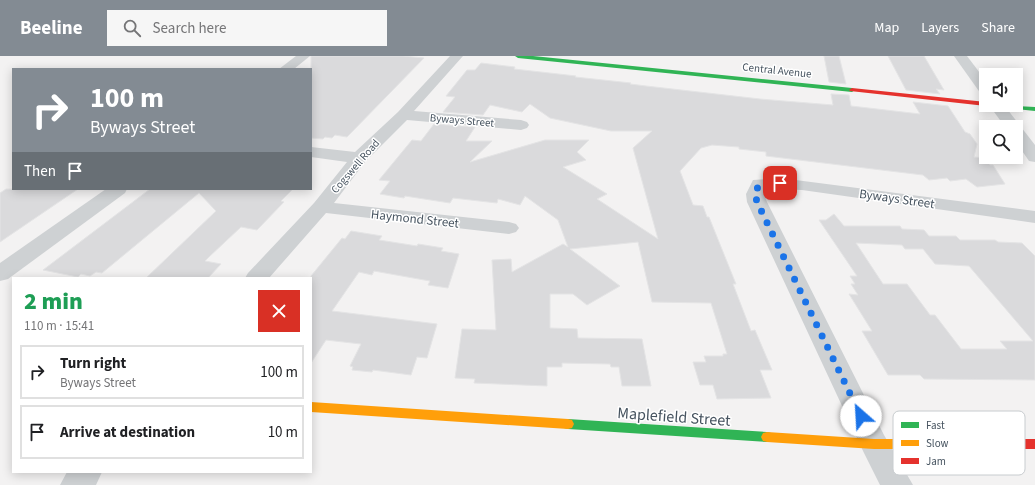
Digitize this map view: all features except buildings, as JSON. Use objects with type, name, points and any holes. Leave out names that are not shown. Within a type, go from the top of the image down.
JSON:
[{"type":"street","points":[[287,68],[304,56]]},
{"type":"street","name":"Cogswell Road","points":[[257,277],[321,207],[359,158],[403,115],[457,56]]},
{"type":"street","name":"Central Avenue","points":[[518,56],[979,103]]},
{"type":"street","points":[[960,56],[979,82]]},
{"type":"street","points":[[1023,108],[1035,109]]},
{"type":"street","points":[[1001,112],[1008,120]]},
{"type":"street","name":"Byways Street","points":[[403,115],[521,125]]},
{"type":"street","points":[[1023,141],[1035,157]]},
{"type":"street","points":[[312,152],[359,158]]},
{"type":"street","name":"Byways Street","points":[[874,444],[757,202],[755,194],[759,184],[802,184],[1035,217]]},
{"type":"street","points":[[0,274],[117,190]]},
{"type":"street","name":"Haymond Street","points":[[321,207],[509,228]]},
{"type":"street","name":"Maplefield Street","points":[[312,407],[874,444],[893,444]]},
{"type":"street","points":[[874,444],[897,485]]},
{"type":"street","points":[[76,485],[86,473]]},
{"type":"traffic: fast","points":[[518,56],[852,90]]},
{"type":"traffic: fast","points":[[1023,108],[1035,109]]},
{"type":"traffic: fast","points":[[568,424],[767,437]]},
{"type":"traffic: slow","points":[[312,407],[568,424]]},
{"type":"traffic: slow","points":[[767,437],[893,444]]},
{"type":"traffic: jam","points":[[852,90],[979,103]]},
{"type":"traffic: jam","points":[[1025,444],[1035,444]]},
{"type":"route","points":[[780,183],[759,184],[755,194],[757,202],[861,416]]}]
